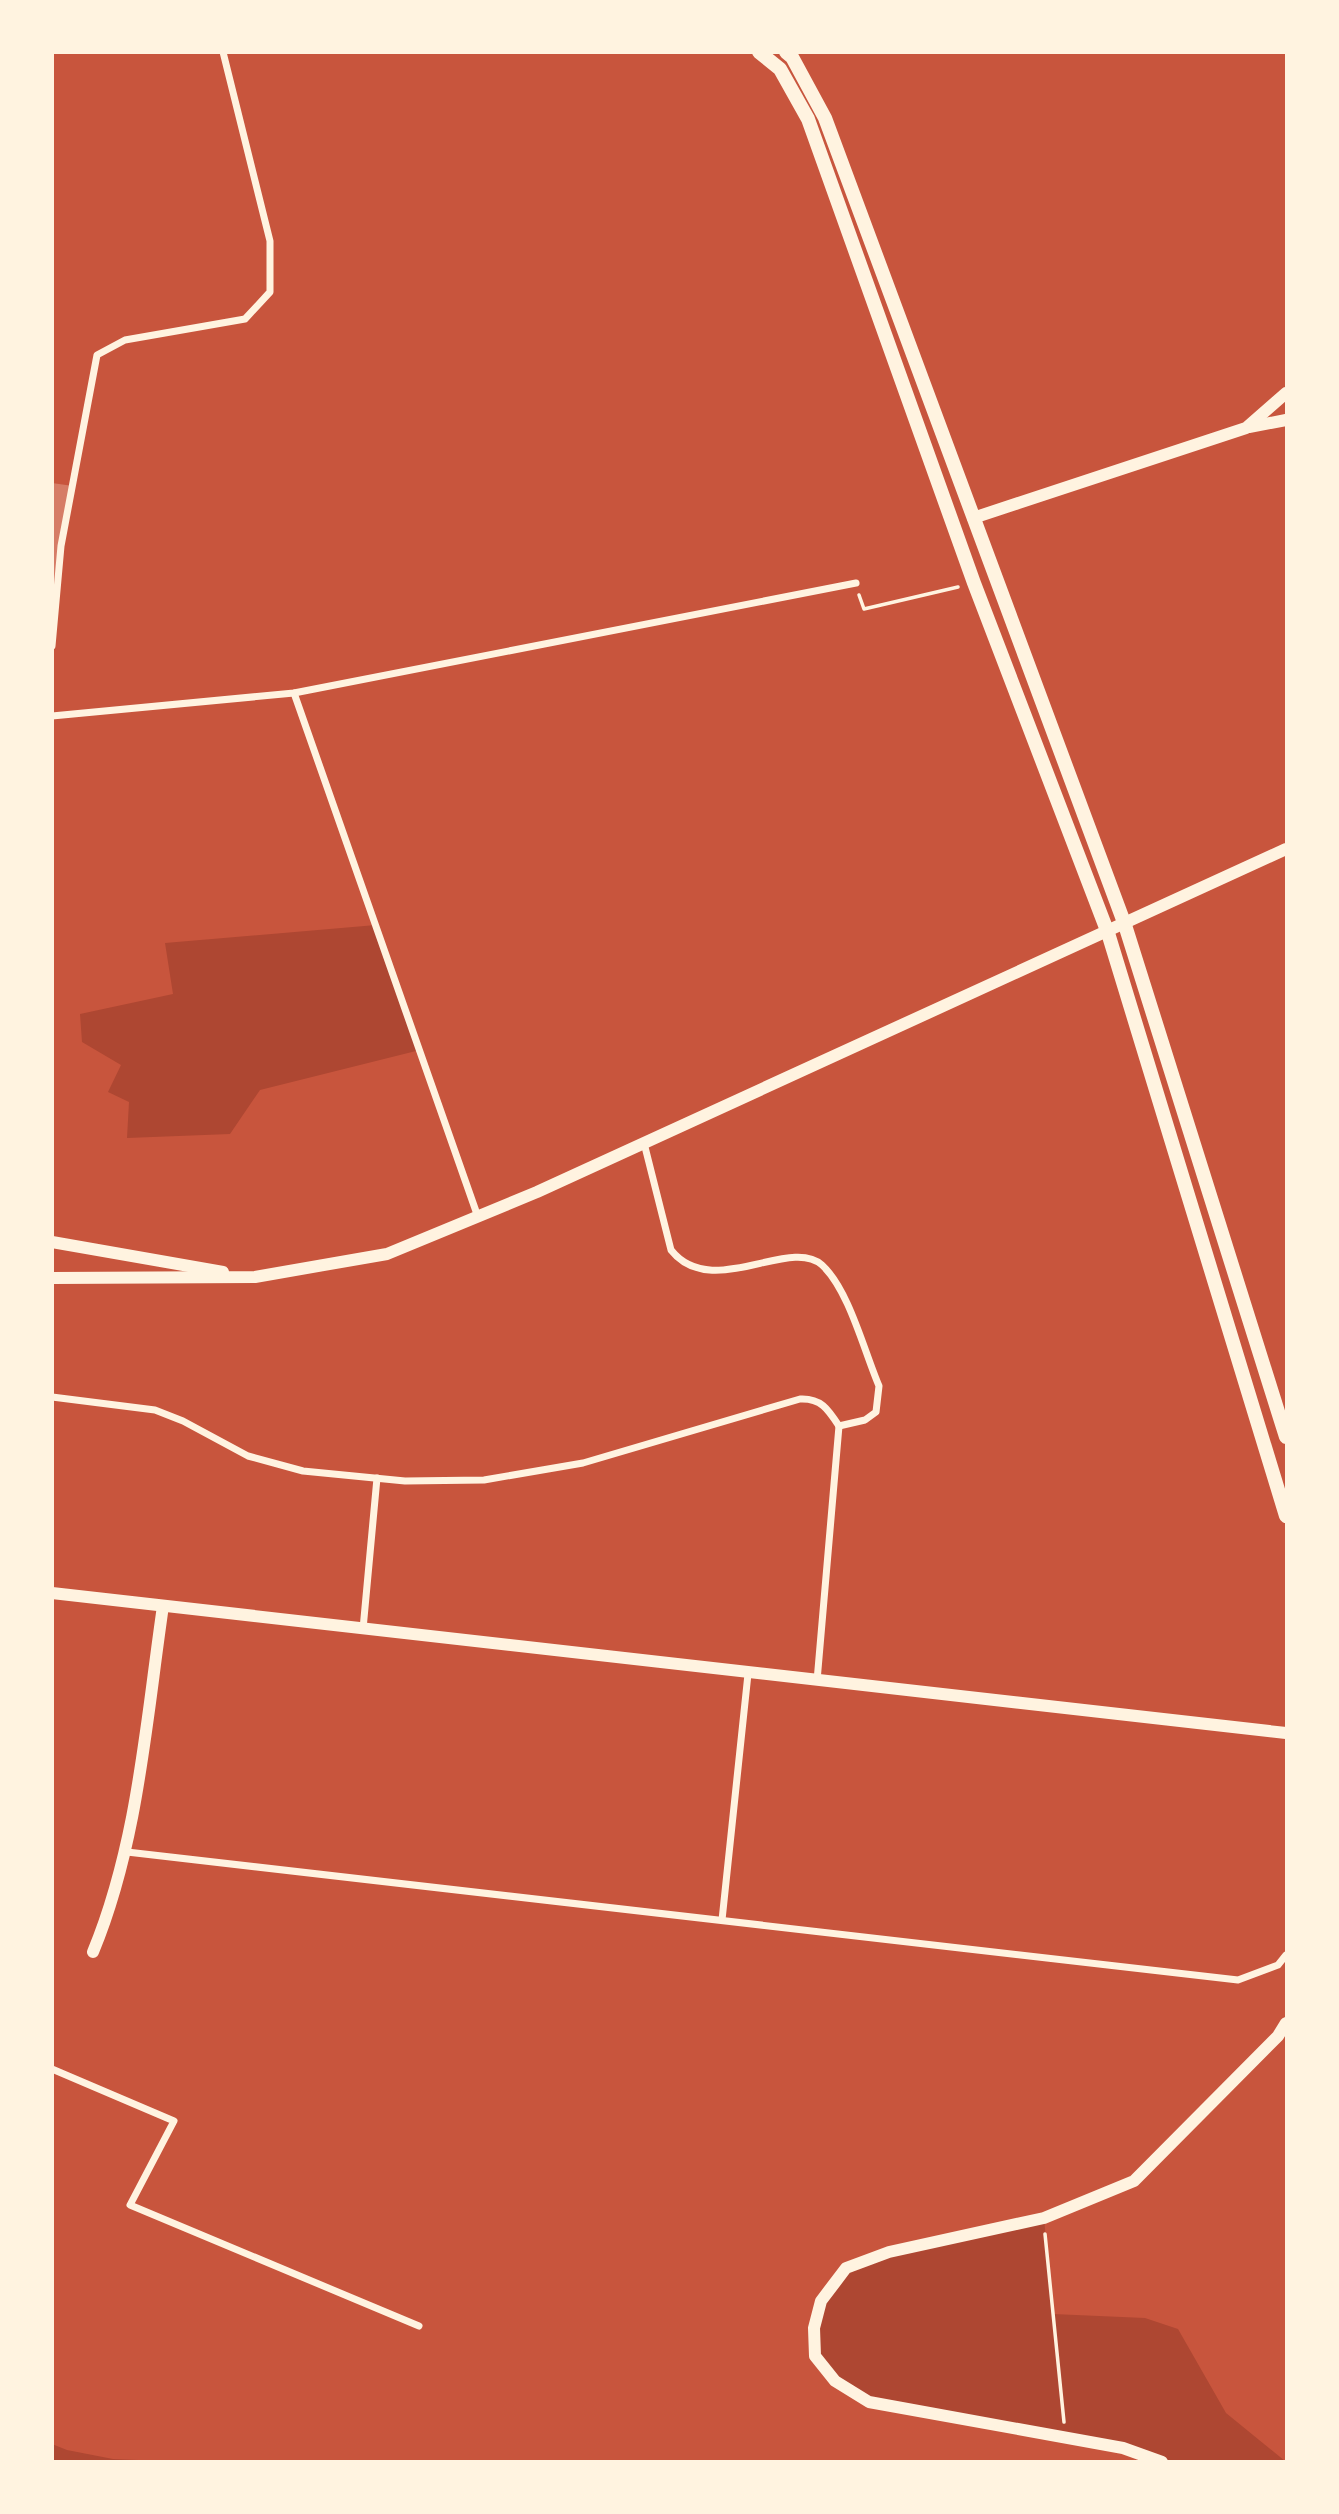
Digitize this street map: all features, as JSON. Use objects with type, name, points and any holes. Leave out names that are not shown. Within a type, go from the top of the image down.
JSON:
[{"type":"main road","points":[[759,52],[780,69],[808,119],[974,583],[1108,933],[1286,1516]]},
{"type":"main road","points":[[786,52],[792,57],[825,118],[1125,925],[1286,1437]]},
{"type":"street","points":[[52,646],[61,546],[97,355],[125,340],[245,319],[270,292],[270,241],[223,52]]},
{"type":"street","points":[[1246,428],[1286,393]]},
{"type":"street","points":[[973,517],[1246,428],[1286,420]]},
{"type":"street","points":[[52,716],[294,693],[856,583]]},
{"type":"street","points":[[294,693],[479,1218]]},
{"type":"street","points":[[52,1278],[255,1277],[387,1254],[479,1218],[1108,933],[1286,849]]},
{"type":"street","points":[[644,1143],[671,1250],[680,1261],[696,1270],[718,1270],[804,1258],[819,1263],[836,1280],[878,1386],[879,1399],[876,1412],[865,1420],[839,1426]]},
{"type":"street","points":[[52,1242],[255,1277]]},
{"type":"street","points":[[52,1396],[155,1410],[183,1421],[248,1456],[303,1471],[377,1478],[484,1480],[583,1463],[800,1399],[814,1398],[826,1406],[839,1426],[817,1681]]},
{"type":"street","points":[[363,1629],[377,1478]]},
{"type":"street","points":[[52,1593],[1286,1733]]},
{"type":"street","points":[[93,1952],[113,1904],[127,1852],[163,1606]]},
{"type":"street","points":[[722,1920],[748,1674]]},
{"type":"street","points":[[127,1852],[1238,1980],[1278,1965],[1286,1955]]},
{"type":"street","points":[[1162,2462],[1123,2448],[869,2402],[835,2381],[815,2356],[814,2328],[821,2301],[846,2268],[888,2252],[1044,2218],[1134,2181],[1278,2036],[1286,2023]]},
{"type":"street","points":[[52,2069],[174,2121],[130,2204],[419,2326]]},
{"type":"path","points":[[856,583],[864,609],[974,583]]},
{"type":"path","points":[[1044,2218],[1066,2438]]},
{"type":"shaded area","points":[[376,925],[420,1050],[260,1090],[230,1134],[127,1138],[129,1102],[108,1092],[121,1065],[82,1042],[80,1014],[173,994],[165,943]]},
{"type":"shaded area","points":[[1044,2218],[1053,2314],[1145,2318],[1178,2329],[1226,2413],[1285,2461],[1162,2461],[869,2402],[815,2356],[821,2301],[846,2268]]},
{"type":"shaded area","points":[[52,2444],[67,2450],[113,2459],[163,2461],[53,2461]]},
{"type":"building","points":[[52,483],[73,486],[52,624]]}]
